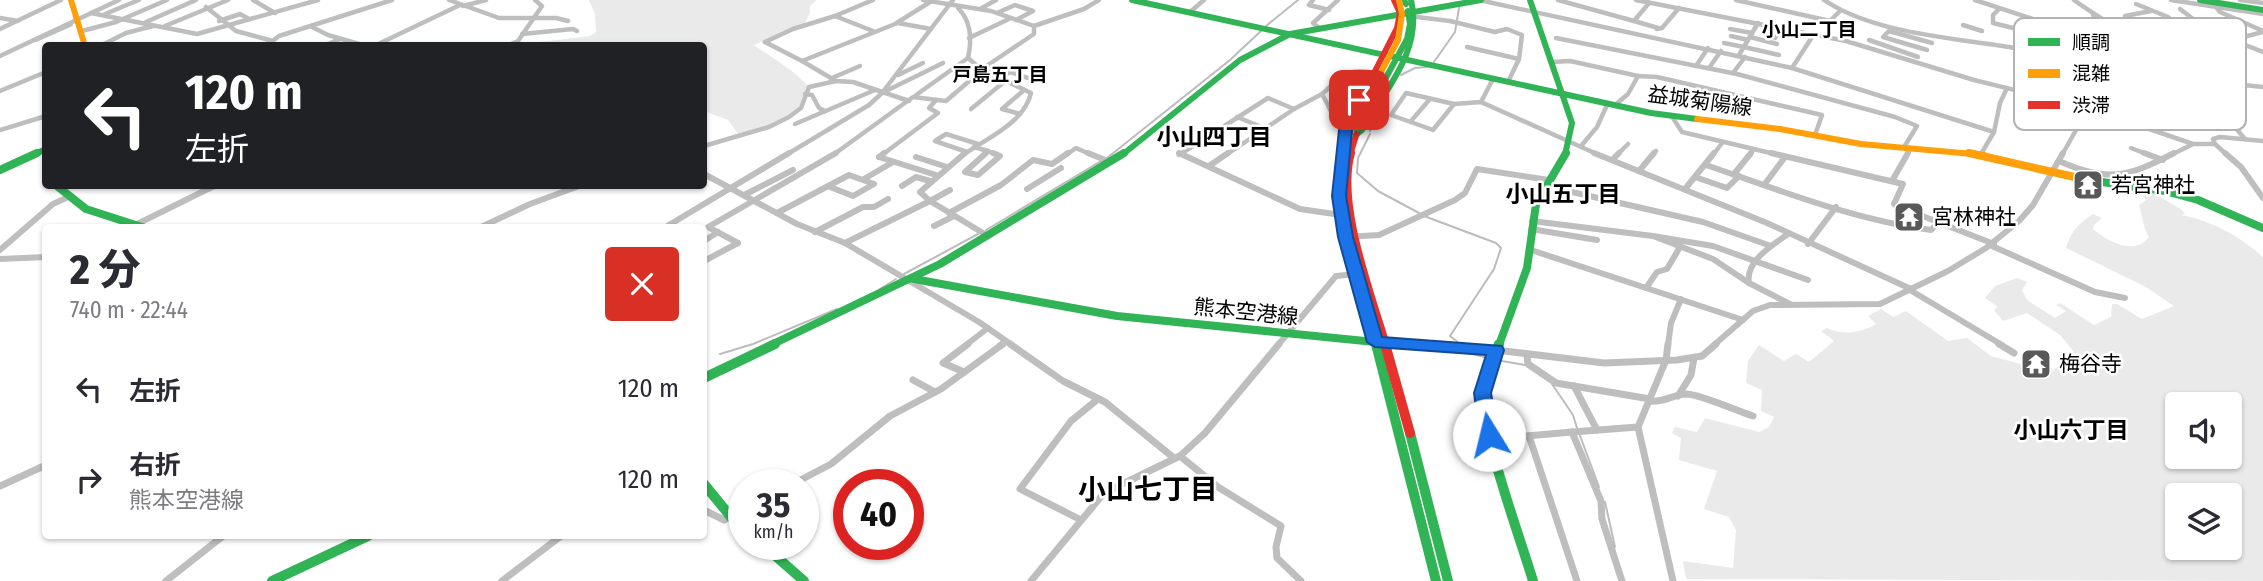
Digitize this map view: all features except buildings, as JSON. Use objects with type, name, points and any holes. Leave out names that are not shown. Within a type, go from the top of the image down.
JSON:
[{"type":"main road","points":[[71,0],[84,42]]},
{"type":"main road","name":"益城菊陽線","points":[[1132,0],[1671,116],[1815,135],[1861,144],[1981,154],[2052,172],[2182,195],[2263,228]]},
{"type":"main road","points":[[1399,0],[1397,28],[1383,53],[1352,130],[1347,184],[1350,237],[1356,274],[1436,581]]},
{"type":"main road","points":[[1399,0],[1404,15],[1402,30],[1389,62],[1365,98],[1341,151],[1341,215],[1387,343],[1448,581]]},
{"type":"main road","points":[[1352,130],[1362,130],[1414,42],[1417,14],[1411,0]]},
{"type":"main road","name":"熊本空港線","points":[[707,377],[907,281],[988,236],[1110,162],[1240,60],[1290,34],[1400,13],[1417,14],[1480,0]]},
{"type":"main road","points":[[2200,0],[2263,8]]},
{"type":"main road","points":[[2216,2],[2263,8]]},
{"type":"main road","points":[[1533,4],[1572,123],[1572,142],[1570,154],[1540,193],[1532,225],[1531,250],[1526,272],[1482,393],[1489,435],[1533,581]]},
{"type":"main road","points":[[0,170],[42,150]]},
{"type":"main road","points":[[59,189],[66,198],[99,215],[127,224]]},
{"type":"main road","name":"熊本空港線","points":[[907,281],[917,278],[1117,316],[1375,342]]},
{"type":"main road","points":[[707,488],[728,513]]},
{"type":"main road","points":[[272,581],[362,539]]},
{"type":"main road","points":[[780,560],[804,581]]},
{"type":"street","points":[[0,29],[61,0]]},
{"type":"street","points":[[0,56],[120,0]]},
{"type":"street","points":[[104,15],[139,0]]},
{"type":"street","points":[[82,32],[124,19],[167,0]]},
{"type":"street","points":[[145,23],[196,0]]},
{"type":"street","points":[[212,0],[225,1]]},
{"type":"street","points":[[253,0],[275,13]]},
{"type":"street","points":[[91,12],[197,34],[318,0]]},
{"type":"street","points":[[275,42],[287,33],[392,0]]},
{"type":"street","points":[[449,0],[491,17],[568,21]]},
{"type":"street","points":[[383,42],[461,6],[486,0]]},
{"type":"street","points":[[520,42],[522,34],[543,4],[535,0]]},
{"type":"street","points":[[873,0],[765,41],[834,79],[911,99],[946,101],[989,63],[1033,36],[1034,26]]},
{"type":"street","points":[[923,0],[951,3],[957,7],[968,21],[968,58],[1001,81],[1031,93],[1031,99],[1020,114],[936,175],[920,192],[930,201],[988,236]]},
{"type":"street","points":[[979,9],[996,0]]},
{"type":"street","points":[[957,7],[996,13],[1034,26],[1082,10],[1099,0]]},
{"type":"street","points":[[1189,12],[1204,0]]},
{"type":"street","points":[[1314,0],[1309,5],[1329,10]]},
{"type":"street","points":[[1319,28],[1313,23],[1338,0]]},
{"type":"street","points":[[1480,0],[1533,4],[1652,36],[1792,68],[1994,132]]},
{"type":"street","points":[[1558,0],[1658,28],[1662,28],[1679,8]]},
{"type":"street","points":[[1636,0],[1816,34],[2014,90]]},
{"type":"street","points":[[1736,0],[1830,21]]},
{"type":"street","points":[[1824,0],[1840,11],[1938,37],[2014,48]]},
{"type":"street","points":[[1975,0],[2028,18]]},
{"type":"street","points":[[2074,0],[2099,18]]},
{"type":"street","points":[[2171,0],[2216,2],[2220,12],[2234,18]]},
{"type":"street","points":[[2241,0],[2263,8]]},
{"type":"street","points":[[108,42],[126,33],[161,25],[225,1]]},
{"type":"street","points":[[802,61],[898,23],[930,2]]},
{"type":"street","points":[[671,224],[834,129],[883,92],[951,3]]},
{"type":"street","points":[[1634,20],[1649,3]]},
{"type":"street","points":[[2136,4],[2169,18]]},
{"type":"street","points":[[968,38],[1034,11],[1015,5],[996,13]]},
{"type":"street","points":[[206,8],[224,27],[265,42]]},
{"type":"street","points":[[1999,9],[1993,15],[1993,23],[2014,28]]},
{"type":"street","points":[[2180,9],[2192,18]]},
{"type":"street","points":[[1792,68],[1816,34],[1840,11]]},
{"type":"street","points":[[2125,16],[2153,11]]},
{"type":"street","points":[[219,21],[240,14],[250,20]]},
{"type":"street","points":[[1417,14],[1495,33],[1507,29],[1517,31],[1523,37],[1519,59],[1508,82]]},
{"type":"street","points":[[2093,14],[2094,18]]},
{"type":"street","points":[[835,16],[873,32]]},
{"type":"street","points":[[0,18],[18,21]]},
{"type":"street","points":[[968,21],[975,18]]},
{"type":"street","points":[[1964,25],[1979,30],[1983,21]]},
{"type":"street","points":[[898,23],[931,29]]},
{"type":"street","points":[[1733,73],[1758,23]]},
{"type":"street","points":[[2246,23],[2263,31]]},
{"type":"street","points":[[311,27],[354,42]]},
{"type":"street","points":[[1731,36],[1776,41],[1782,27]]},
{"type":"street","points":[[1652,36],[1658,28]]},
{"type":"street","points":[[522,34],[573,29],[577,31]]},
{"type":"street","points":[[1730,29],[1750,37]]},
{"type":"street","points":[[1927,50],[1883,37],[1889,31],[1932,43]]},
{"type":"street","points":[[2246,37],[2263,31]]},
{"type":"street","points":[[2251,36],[2263,40]]},
{"type":"street","points":[[1913,62],[1938,37]]},
{"type":"street","points":[[332,42],[342,38]]},
{"type":"street","points":[[1556,38],[1733,73],[1817,94],[1915,124],[1917,126],[1892,181]]},
{"type":"street","points":[[1867,41],[1918,57]]},
{"type":"street","points":[[1724,43],[1779,55]]},
{"type":"street","points":[[2246,44],[2263,52]]},
{"type":"street","points":[[1467,47],[1519,59]]},
{"type":"street","points":[[1696,66],[1708,48]]},
{"type":"street","points":[[1709,68],[1721,51]]},
{"type":"street","points":[[707,259],[738,243],[708,227],[836,153],[968,58]]},
{"type":"street","points":[[1552,62],[1570,61],[1752,97],[1822,115],[1815,135]]},
{"type":"street","points":[[883,92],[890,91],[943,63]]},
{"type":"street","points":[[896,75],[923,64]]},
{"type":"street","points":[[707,145],[778,123],[801,108],[810,86],[834,79],[860,66]]},
{"type":"street","points":[[1209,166],[1294,108],[1322,94],[1341,77],[1357,69],[1375,73]]},
{"type":"street","points":[[971,109],[1010,72],[1031,79]]},
{"type":"street","points":[[0,91],[42,74]]},
{"type":"street","points":[[1581,146],[1611,104],[1628,94],[1638,76]]},
{"type":"street","points":[[1481,102],[1493,79]]},
{"type":"street","points":[[1981,154],[1994,132],[2000,103],[2007,88]]},
{"type":"street","points":[[1020,114],[1002,108],[1024,89]]},
{"type":"street","points":[[795,124],[875,90]]},
{"type":"street","points":[[1454,104],[1433,130],[1391,115],[1406,93],[1454,104],[1481,102],[1878,272],[2014,353]]},
{"type":"street","points":[[805,94],[812,95],[819,108],[825,111]]},
{"type":"street","points":[[1322,94],[1333,115],[1352,130]]},
{"type":"street","points":[[1294,108],[1268,98],[1177,154],[1209,166],[1300,209],[1341,215]]},
{"type":"street","points":[[1410,121],[1430,99]]},
{"type":"street","points":[[936,100],[929,108],[938,113],[879,157],[936,175]]},
{"type":"street","points":[[1671,116],[1682,132],[1903,184],[1894,204],[1897,206],[1940,220],[2095,292],[2125,298]]},
{"type":"street","points":[[0,130],[42,117]]},
{"type":"street","points":[[1237,117],[1264,128]]},
{"type":"street","points":[[1753,311],[1770,305],[1880,304],[1993,245],[2022,219],[2076,130]]},
{"type":"street","points":[[2152,130],[2193,144],[2215,144]]},
{"type":"street","points":[[2238,130],[2245,139]]},
{"type":"street","points":[[967,152],[935,141],[946,134],[976,145],[1000,156],[978,175],[964,171],[988,151]]},
{"type":"street","points":[[2263,141],[2220,137],[2213,139],[2215,144],[2241,167],[2263,198]]},
{"type":"street","points":[[1685,189],[1722,142]]},
{"type":"street","points":[[1612,160],[1628,144]]},
{"type":"street","points":[[2059,161],[2082,172],[2125,174],[2140,172],[2193,144]]},
{"type":"street","points":[[1052,164],[1076,148],[1110,162]]},
{"type":"street","points":[[2131,148],[2164,160]]},
{"type":"street","points":[[1695,177],[1727,188],[1753,150]]},
{"type":"street","points":[[1639,171],[1653,159],[1656,151]]},
{"type":"street","points":[[916,157],[947,167]]},
{"type":"street","points":[[1765,185],[1785,157]]},
{"type":"street","points":[[934,226],[1001,185],[1033,160],[1061,168],[1027,189]]},
{"type":"street","points":[[864,179],[893,162]]},
{"type":"street","points":[[1706,165],[1836,207],[1922,230],[1931,230],[1940,220]]},
{"type":"street","points":[[1350,237],[1379,236],[1424,216],[1465,193],[1477,169],[1549,180],[1552,185],[1572,192],[1703,222],[1771,246]]},
{"type":"street","points":[[744,195],[793,170]]},
{"type":"street","points":[[777,213],[849,175],[873,185],[853,196],[830,187]]},
{"type":"street","points":[[707,176],[815,232],[845,243],[988,328],[1063,381],[1098,399],[1218,487],[1281,526],[1273,554],[1275,559],[1301,581]]},
{"type":"street","points":[[902,186],[916,177],[930,181]]},
{"type":"street","points":[[1042,180],[1051,184]]},
{"type":"street","points":[[137,224],[208,189]]},
{"type":"street","points":[[488,224],[571,189]]},
{"type":"street","points":[[845,243],[950,190]]},
{"type":"street","points":[[0,250],[53,204],[66,198]]},
{"type":"street","points":[[815,232],[863,206],[874,207],[888,199]]},
{"type":"street","points":[[1808,244],[1836,207]]},
{"type":"street","points":[[1532,225],[1696,241],[1808,280]]},
{"type":"street","points":[[1532,225],[1597,240]]},
{"type":"street","points":[[707,239],[718,232]]},
{"type":"street","points":[[1749,283],[1748,277],[1756,262],[1771,246],[1788,234]]},
{"type":"street","points":[[1653,236],[1713,259],[1749,283],[1792,305]]},
{"type":"street","points":[[1646,288],[1657,272],[1667,269],[1679,247]]},
{"type":"street","points":[[1531,250],[1743,320]]},
{"type":"street","points":[[0,258],[42,257]]},
{"type":"street","points":[[1031,581],[1104,493],[1177,457],[1225,412],[1336,276],[1356,274]]},
{"type":"street","points":[[1375,342],[1496,350],[1604,363],[1637,364],[1694,358],[1702,356],[1771,294]]},
{"type":"street","points":[[1673,581],[1638,427],[1666,360],[1671,323],[1681,299]]},
{"type":"street","points":[[964,372],[943,363],[988,328]]},
{"type":"street","points":[[819,470],[831,464],[890,416],[935,392],[1005,342]]},
{"type":"street","points":[[1527,355],[1528,364],[1556,383],[1663,404],[1688,394],[1754,416]]},
{"type":"street","points":[[1678,396],[1691,375],[1694,358]]},
{"type":"street","points":[[913,380],[935,392]]},
{"type":"street","points":[[1574,386],[1597,430]]},
{"type":"street","points":[[1081,520],[1020,489],[1071,421],[1098,399]]},
{"type":"street","points":[[1489,435],[1529,436],[1638,427]]},
{"type":"street","points":[[1576,432],[1601,501],[1602,519],[1622,581]]},
{"type":"street","points":[[1529,436],[1577,581]]},
{"type":"street","points":[[0,486],[42,467]]},
{"type":"street","points":[[707,512],[724,520],[728,518]]},
{"type":"street","points":[[166,581],[219,539]]},
{"type":"street","points":[[502,581],[557,539]]},
{"type":"shaded area","points":[[589,0],[817,0],[810,6],[805,23],[754,45],[790,69],[808,86],[796,111],[790,116],[738,134],[728,120],[707,112],[707,42],[540,42],[590,36],[596,32],[595,14]]},
{"type":"shaded area","points":[[2135,188],[2149,190],[2182,210],[2185,214],[2181,215],[2225,230],[2263,257],[2263,581],[1686,579],[1683,561],[1733,568],[1736,530],[1729,517],[1704,509],[1717,471],[1679,460],[1681,438],[1672,433],[1675,427],[1697,432],[1705,418],[1759,432],[1769,427],[1774,417],[1761,411],[1762,390],[1746,383],[1748,361],[1759,345],[1784,361],[1796,354],[1809,362],[1834,341],[1821,331],[1827,328],[1846,333],[1864,330],[1876,324],[1868,316],[1881,309],[1893,317],[1906,311],[1948,341],[1967,338],[1991,356],[2051,372],[2074,352],[2060,335],[2027,313],[2003,321],[1994,310],[1998,307],[1985,298],[1995,286],[2017,278],[2027,282],[2022,290],[2027,300],[2055,318],[2066,311],[2056,305],[2060,303],[2094,325],[2111,317],[2112,304],[2117,304],[2142,319],[2174,306],[2146,287],[2066,248],[2076,228],[2093,214],[2102,218],[2093,229],[2106,238],[2121,245],[2136,246],[2143,243],[2149,237],[2139,205],[2146,200]]},
{"type":"waterway","points":[[1266,26],[1298,0]]},
{"type":"waterway","points":[[1434,62],[1455,32],[1459,8]]},
{"type":"waterway","points":[[36,41],[72,25]]},
{"type":"waterway","points":[[1107,158],[1230,60],[1262,30]]},
{"type":"waterway","points":[[1401,75],[1415,68],[1427,67]]},
{"type":"waterway","points":[[1370,131],[1378,109]]},
{"type":"waterway","points":[[1370,134],[1358,158],[1357,173],[1378,191],[1419,213]]},
{"type":"waterway","points":[[986,230],[1101,161]]},
{"type":"waterway","points":[[1424,216],[1496,243],[1501,248],[1494,269],[1450,336],[1459,343]]},
{"type":"waterway","points":[[904,274],[978,234]]},
{"type":"waterway","points":[[880,289],[896,279]]},
{"type":"waterway","points":[[720,354],[753,344],[837,309]]},
{"type":"waterway","points":[[1470,353],[1487,358]]},
{"type":"waterway","points":[[1496,360],[1525,365]]},
{"type":"waterway","points":[[1552,384],[1573,415],[1577,428]]},
{"type":"waterway","points":[[1579,433],[1599,487]]},
{"type":"waterway","points":[[1605,502],[1615,547]]},
{"type":"traffic: fast","points":[[1132,0],[1651,113],[1697,119]]},
{"type":"traffic: fast","points":[[1404,0],[1406,4]]},
{"type":"traffic: fast","points":[[1356,135],[1362,130],[1391,84],[1409,50],[1415,16],[1411,0]]},
{"type":"traffic: fast","points":[[707,377],[940,264],[1122,155],[1240,60],[1290,34],[1481,0]]},
{"type":"traffic: fast","points":[[1530,0],[1572,123],[1571,137],[1564,158],[1546,183],[1536,204],[1532,219],[1529,260],[1523,283],[1483,383],[1482,393],[1489,435],[1533,581]]},
{"type":"traffic: fast","points":[[2200,0],[2263,10]]},
{"type":"traffic: fast","points":[[1358,129],[1407,39],[1410,24],[1408,11]]},
{"type":"traffic: fast","points":[[1351,128],[1344,161],[1344,224],[1358,285],[1386,378],[1436,581]]},
{"type":"traffic: fast","points":[[0,170],[42,151]]},
{"type":"traffic: fast","points":[[2088,180],[2165,191],[2198,200],[2263,228]]},
{"type":"traffic: fast","points":[[60,189],[86,209],[130,224]]},
{"type":"traffic: fast","points":[[914,279],[1117,316],[1375,342]]},
{"type":"traffic: fast","points":[[1410,433],[1448,581]]},
{"type":"traffic: fast","points":[[707,488],[728,513]]},
{"type":"traffic: fast","points":[[272,581],[362,539]]},
{"type":"traffic: fast","points":[[780,560],[804,581]]},
{"type":"traffic: slow","points":[[71,0],[84,42]]},
{"type":"traffic: slow","points":[[1351,128],[1398,40],[1402,14],[1399,0]]},
{"type":"traffic: slow","points":[[1697,119],[1780,129],[1861,144],[1981,154],[2088,180]]},
{"type":"traffic: jam","points":[[1345,130],[1397,28],[1400,13],[1394,0]]},
{"type":"traffic: jam","points":[[1358,129],[1348,163],[1350,218],[1410,433]]},
{"type":"place","name":"若宮神社","points":[[2088,185]]},
{"type":"place","name":"宮林神社","points":[[1909,217]]},
{"type":"place","name":"梅谷寺","points":[[2036,364]]},
{"type":"district","name":"小山二丁目","points":[[1809,29]]},
{"type":"district","name":"戸島五丁目","points":[[1000,74]]},
{"type":"district","name":"小山四丁目","points":[[1214,137]]},
{"type":"district","name":"小山五丁目","points":[[1563,194]]},
{"type":"district","name":"小山六丁目","points":[[2071,430]]},
{"type":"district","name":"小山七丁目","points":[[1148,489]]},
{"type":"route","points":[[1359,100],[1345,130],[1347,137],[1341,151],[1339,196],[1345,237],[1375,342],[1496,350],[1483,383],[1482,393],[1489,435]]}]
